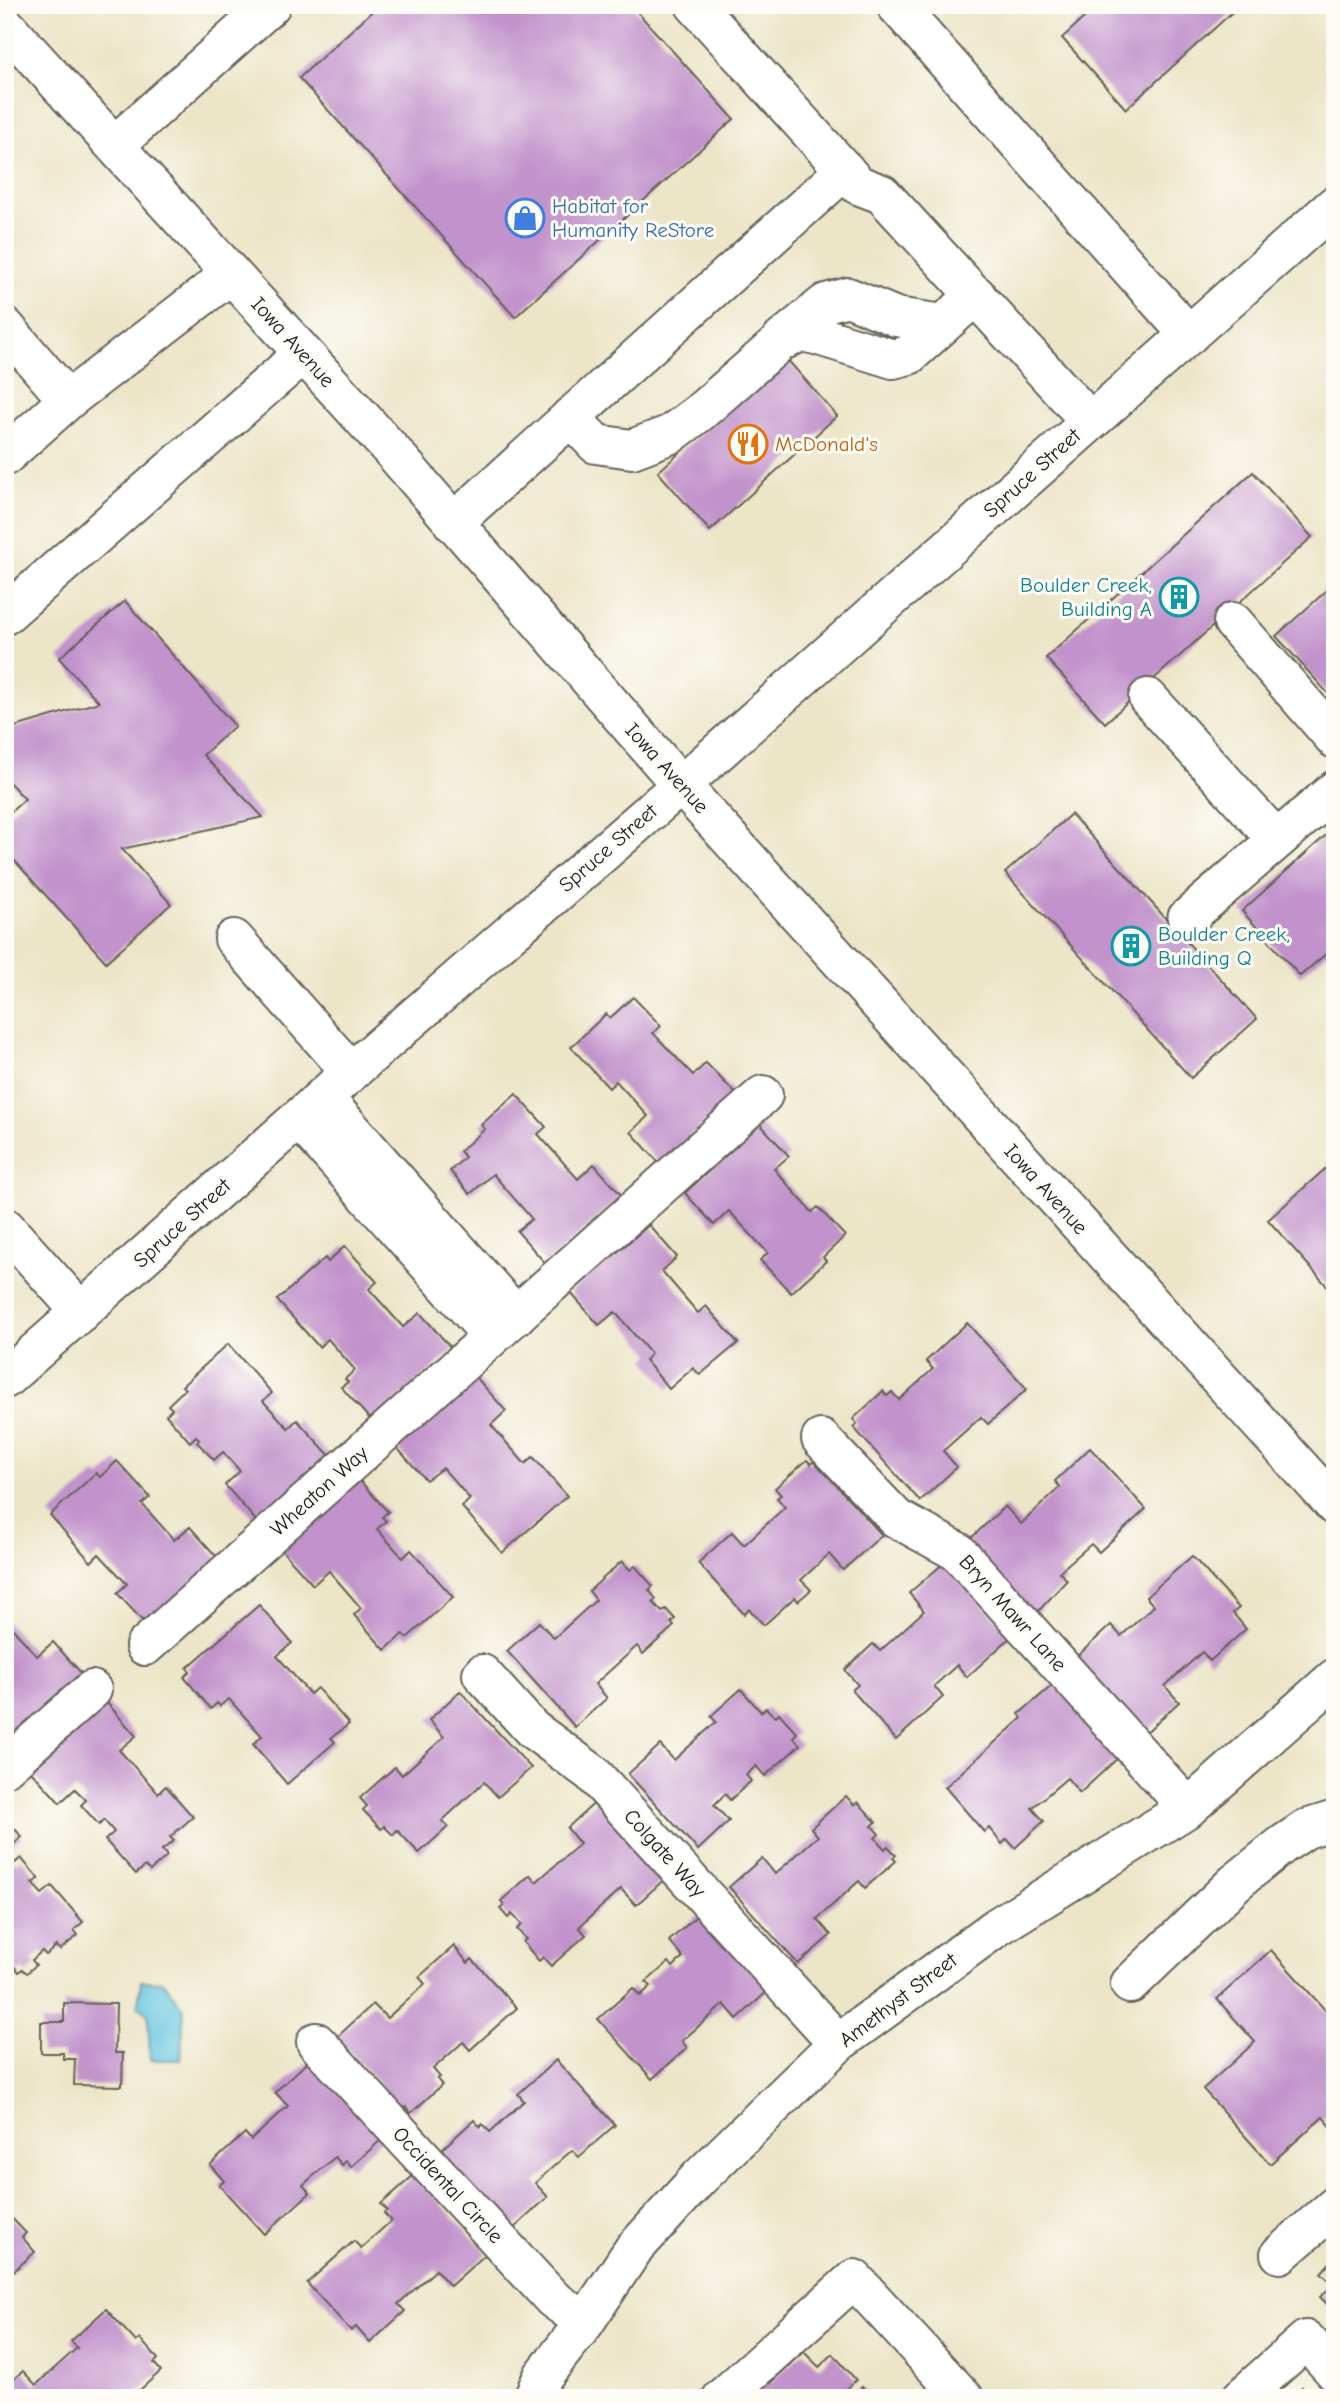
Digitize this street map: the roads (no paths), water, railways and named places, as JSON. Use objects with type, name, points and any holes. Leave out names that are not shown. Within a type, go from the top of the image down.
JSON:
[{"type":"main road","points":[[115,145],[271,5]]},
{"type":"main road","points":[[695,5],[858,185],[882,194],[1090,421]]},
{"type":"main road","points":[[896,5],[1189,335]]},
{"type":"main road","name":"Iowa Avenue","points":[[5,25],[303,354],[681,785],[1335,1506]]},
{"type":"main road","points":[[453,523],[845,170]]},
{"type":"main road","name":"Spruce Street","points":[[5,1379],[1335,205]]},
{"type":"main road","points":[[5,456],[68,400],[231,274]]},
{"type":"main road","points":[[570,417],[596,444],[632,449],[671,434],[699,413],[779,342],[801,332],[893,359],[909,355],[976,295]]},
{"type":"main road","points":[[5,327],[68,400]]},
{"type":"main road","points":[[5,615],[303,354]]},
{"type":"main road","points":[[1233,622],[1335,739]]},
{"type":"main road","points":[[1148,698],[1277,840]]},
{"type":"main road","points":[[1187,918],[1335,790]]},
{"type":"main road","points":[[233,939],[351,1072]]},
{"type":"main road","name":"Wheaton Way","points":[[145,1646],[763,1095]]},
{"type":"main road","points":[[311,1108],[504,1326]]},
{"type":"main road","points":[[5,1227],[81,1312]]},
{"type":"main road","name":"Bryn Mawr Lane","points":[[821,1438],[896,1518],[958,1552],[1188,1808]]},
{"type":"main road","name":"Colgate Way","points":[[482,1674],[532,1729],[592,1773],[838,2043]]},
{"type":"main road","name":"Amethyst Street","points":[[533,2398],[543,2376],[585,2322],[633,2250],[699,2178],[838,2043],[997,1927],[1188,1808],[1335,1678]]},
{"type":"main road","points":[[5,1767],[92,1690]]},
{"type":"main road","points":[[1130,1984],[1235,1883],[1282,1845],[1306,1829],[1335,1820]]},
{"type":"main road","name":"Occidental Circle","points":[[316,2042],[553,2300],[585,2322]]},
{"type":"main road","points":[[1280,2254],[1335,2206]]},
{"type":"main road","points":[[722,2398],[854,2278],[964,2398]]},
{"type":"main road","points":[[1241,2398],[1306,2340],[1335,2372]]},
{"type":"water","points":[[141,1981],[164,1982],[184,2010],[181,2060],[150,2060],[148,2015],[138,2005]]},
{"type":"place","name":"Habitat for Humanity ReStore","points":[[525,218]]},
{"type":"place","name":"McDonald's","points":[[748,444]]},
{"type":"place","name":"Boulder Creek, Building A","points":[[1179,597]]},
{"type":"place","name":"Boulder Creek, Building Q","points":[[1131,946]]}]
